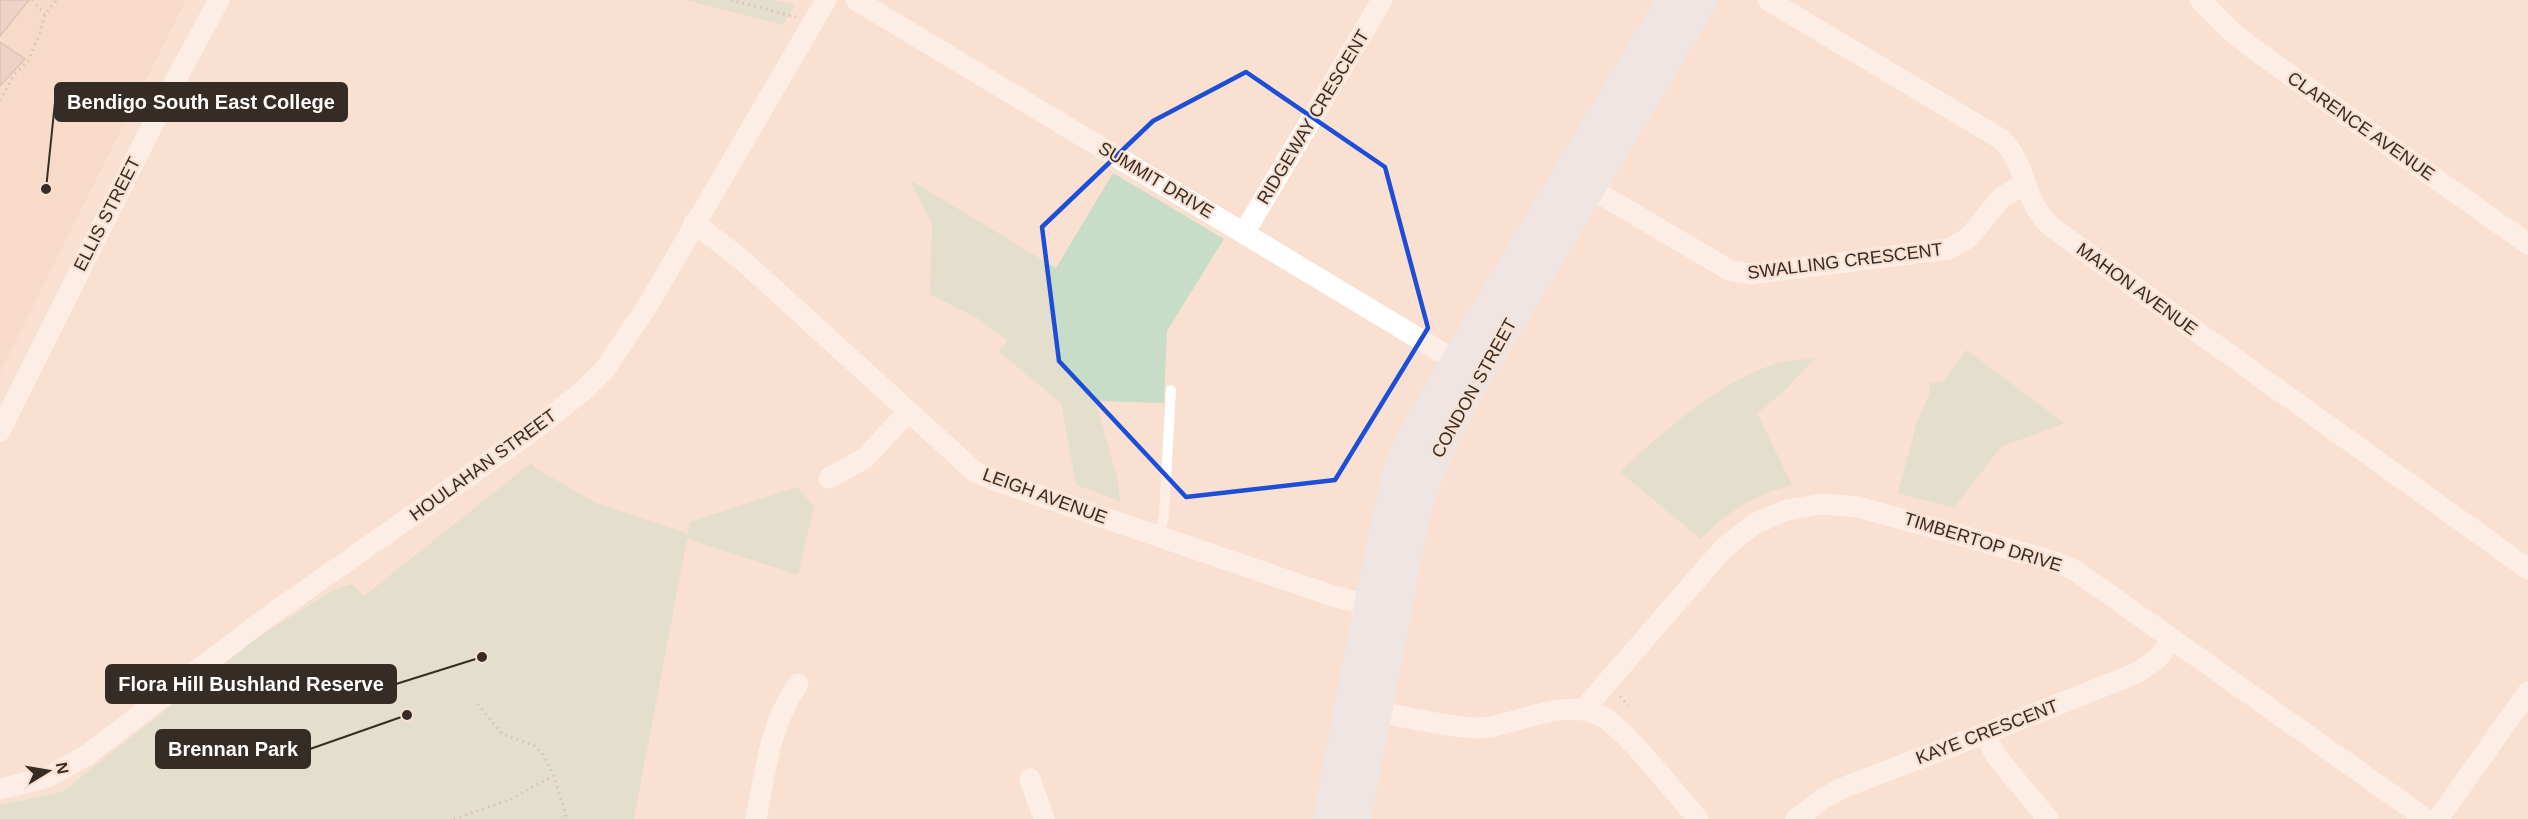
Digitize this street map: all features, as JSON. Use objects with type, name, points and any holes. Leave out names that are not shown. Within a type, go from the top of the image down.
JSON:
[{"type":"main road","name":"CONDON STREET","points":[[1356,819],[1369,605],[1398,470],[1412,438],[1456,361],[1672,0]]},
{"type":"main road","name":"CONDON STREET","points":[[1328,819],[1363,709],[1424,484],[1436,453],[1451,423],[1703,0]]},
{"type":"street","name":"ELLIS STREET","points":[[0,431],[168,93],[219,0]]},
{"type":"street","name":"HOULAHAN STREET","points":[[0,789],[48,777],[74,764],[259,623],[483,467],[570,402],[600,375],[621,347],[826,0]]},
{"type":"street","name":"SUMMIT DRIVE","points":[[856,0],[1456,361]]},
{"type":"street","name":"RIDGEWAY CRESCENT","points":[[1244,233],[1382,0]]},
{"type":"street","name":"MAHON AVENUE","points":[[1768,0],[2001,139],[2014,155],[2037,212],[2050,226],[2528,569]]},
{"type":"street","name":"CLARENCE AVENUE","points":[[2200,0],[2232,32],[2256,51],[2528,244]]},
{"type":"street","name":"SWALLING CRESCENT","points":[[1590,188],[1729,270],[1750,274],[1949,249],[1968,238],[2002,197],[2025,184]]},
{"type":"street","name":"LEIGH AVENUE","points":[[694,223],[741,259],[962,461],[985,477],[1333,596],[1369,605]]},
{"type":"street","points":[[829,478],[866,459],[908,412]]},
{"type":"street","name":"TIMBERTOP DRIVE","points":[[1584,710],[1705,569],[1738,536],[1770,516],[1787,510],[1822,504],[1839,504],[1880,512],[2066,566],[2085,577],[2426,819]]},
{"type":"street","name":"KAYE CRESCENT","points":[[1796,819],[1822,798],[1842,788],[2137,672],[2157,659],[2173,639]]},
{"type":"street","points":[[756,819],[772,735],[779,716],[798,684]]},
{"type":"street","points":[[2438,819],[2528,692]]},
{"type":"street","points":[[1363,709],[1486,728],[1559,710],[1584,710],[1598,714],[1614,724],[1698,819]]},
{"type":"street","points":[[1984,734],[1997,757],[2048,819]]},
{"type":"street","points":[[1030,779],[1044,819]]},
{"type":"lane","points":[[1159,537],[1164,515],[1171,390]]},
{"type":"path","points":[[32,0],[45,14]]},
{"type":"path","points":[[0,100],[14,75],[28,61],[45,14],[57,0]]},
{"type":"path","points":[[731,0],[813,22]]},
{"type":"path","points":[[478,704],[502,734],[533,745],[541,752],[554,776],[567,819]]},
{"type":"path","points":[[454,819],[509,800],[554,776]]},
{"type":"highlighted area","points":[[1246,72],[1385,167],[1428,328],[1335,480],[1186,497],[1059,361],[1042,227],[1153,121]]},
{"type":"shaded area","points":[[0,0],[186,0],[0,373]]},
{"type":"green space","points":[[686,0],[773,0],[795,5],[783,25]]},
{"type":"green space","points":[[1113,173],[1224,239],[1167,331],[1164,403],[1095,401],[1118,480],[1120,501],[1076,485],[1061,403],[998,351],[1008,341],[977,318],[930,294],[932,224],[910,180],[1056,268]]},
{"type":"green space","points":[[1966,350],[2064,423],[2001,447],[1954,508],[1898,493],[1917,422],[1930,392],[1929,384],[1944,381]]},
{"type":"green space","points":[[1815,358],[1782,393],[1757,413],[1792,485],[1742,505],[1721,520],[1701,539],[1620,472],[1673,425],[1716,393],[1738,380],[1779,363]]},
{"type":"green space","points":[[531,463],[594,502],[686,533],[687,538],[690,522],[797,487],[814,506],[798,575],[687,539],[634,819],[0,819],[0,805],[62,792],[257,638],[335,589],[351,584],[364,596]]},
{"type":"building","points":[[0,0],[29,0],[0,36]]},
{"type":"building","points":[[0,42],[25,59],[0,86]]},
{"type":"place","name":"Bendigo South East College","points":[[46,189]]},
{"type":"place","name":"Flora Hill Bushland Reserve","points":[[482,657]]},
{"type":"place","name":"Brennan Park","points":[[407,715]]}]
